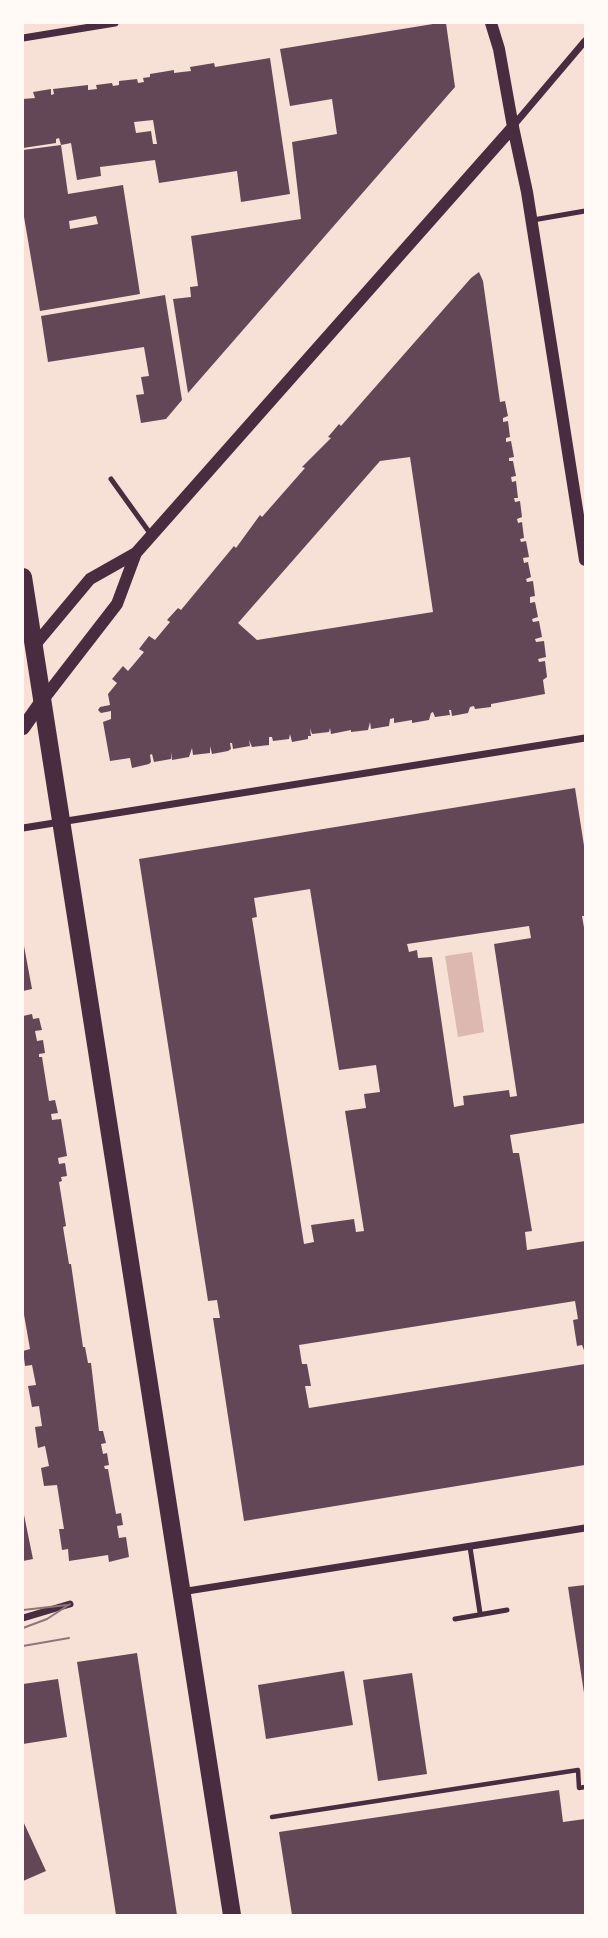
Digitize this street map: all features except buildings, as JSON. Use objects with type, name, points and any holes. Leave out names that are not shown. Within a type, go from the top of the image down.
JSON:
[{"type":"main road","points":[[23,577],[28,652],[42,701],[232,1915]]},
{"type":"main road","points":[[23,728],[42,701]]},
{"type":"street","points":[[23,38],[115,23]]},
{"type":"street","points":[[491,23],[499,49],[532,220],[585,560]]},
{"type":"street","points":[[499,49],[502,23]]},
{"type":"street","points":[[28,652],[90,579],[136,553],[152,536],[513,127],[585,41]]},
{"type":"street","points":[[42,701],[117,604],[136,553]]},
{"type":"street","points":[[23,828],[585,737]]},
{"type":"street","points":[[181,1592],[585,1528]]},
{"type":"street","points":[[23,1618],[70,1604]]},
{"type":"lane","points":[[532,220],[585,211]]},
{"type":"lane","points":[[111,479],[152,536]]},
{"type":"lane","points":[[470,1547],[480,1613]]},
{"type":"lane","points":[[455,1619],[507,1610]]},
{"type":"path","points":[[272,1817],[578,1770],[579,1788],[585,1787]]},
{"type":"shaded area","points":[[472,952],[484,1032],[458,1037],[445,956]]},
{"type":"tram line","points":[[23,1628],[47,1619],[70,1604]]},
{"type":"tram line","points":[[23,1610],[67,1605]]},
{"type":"tram line","points":[[23,1646],[69,1638]]}]
